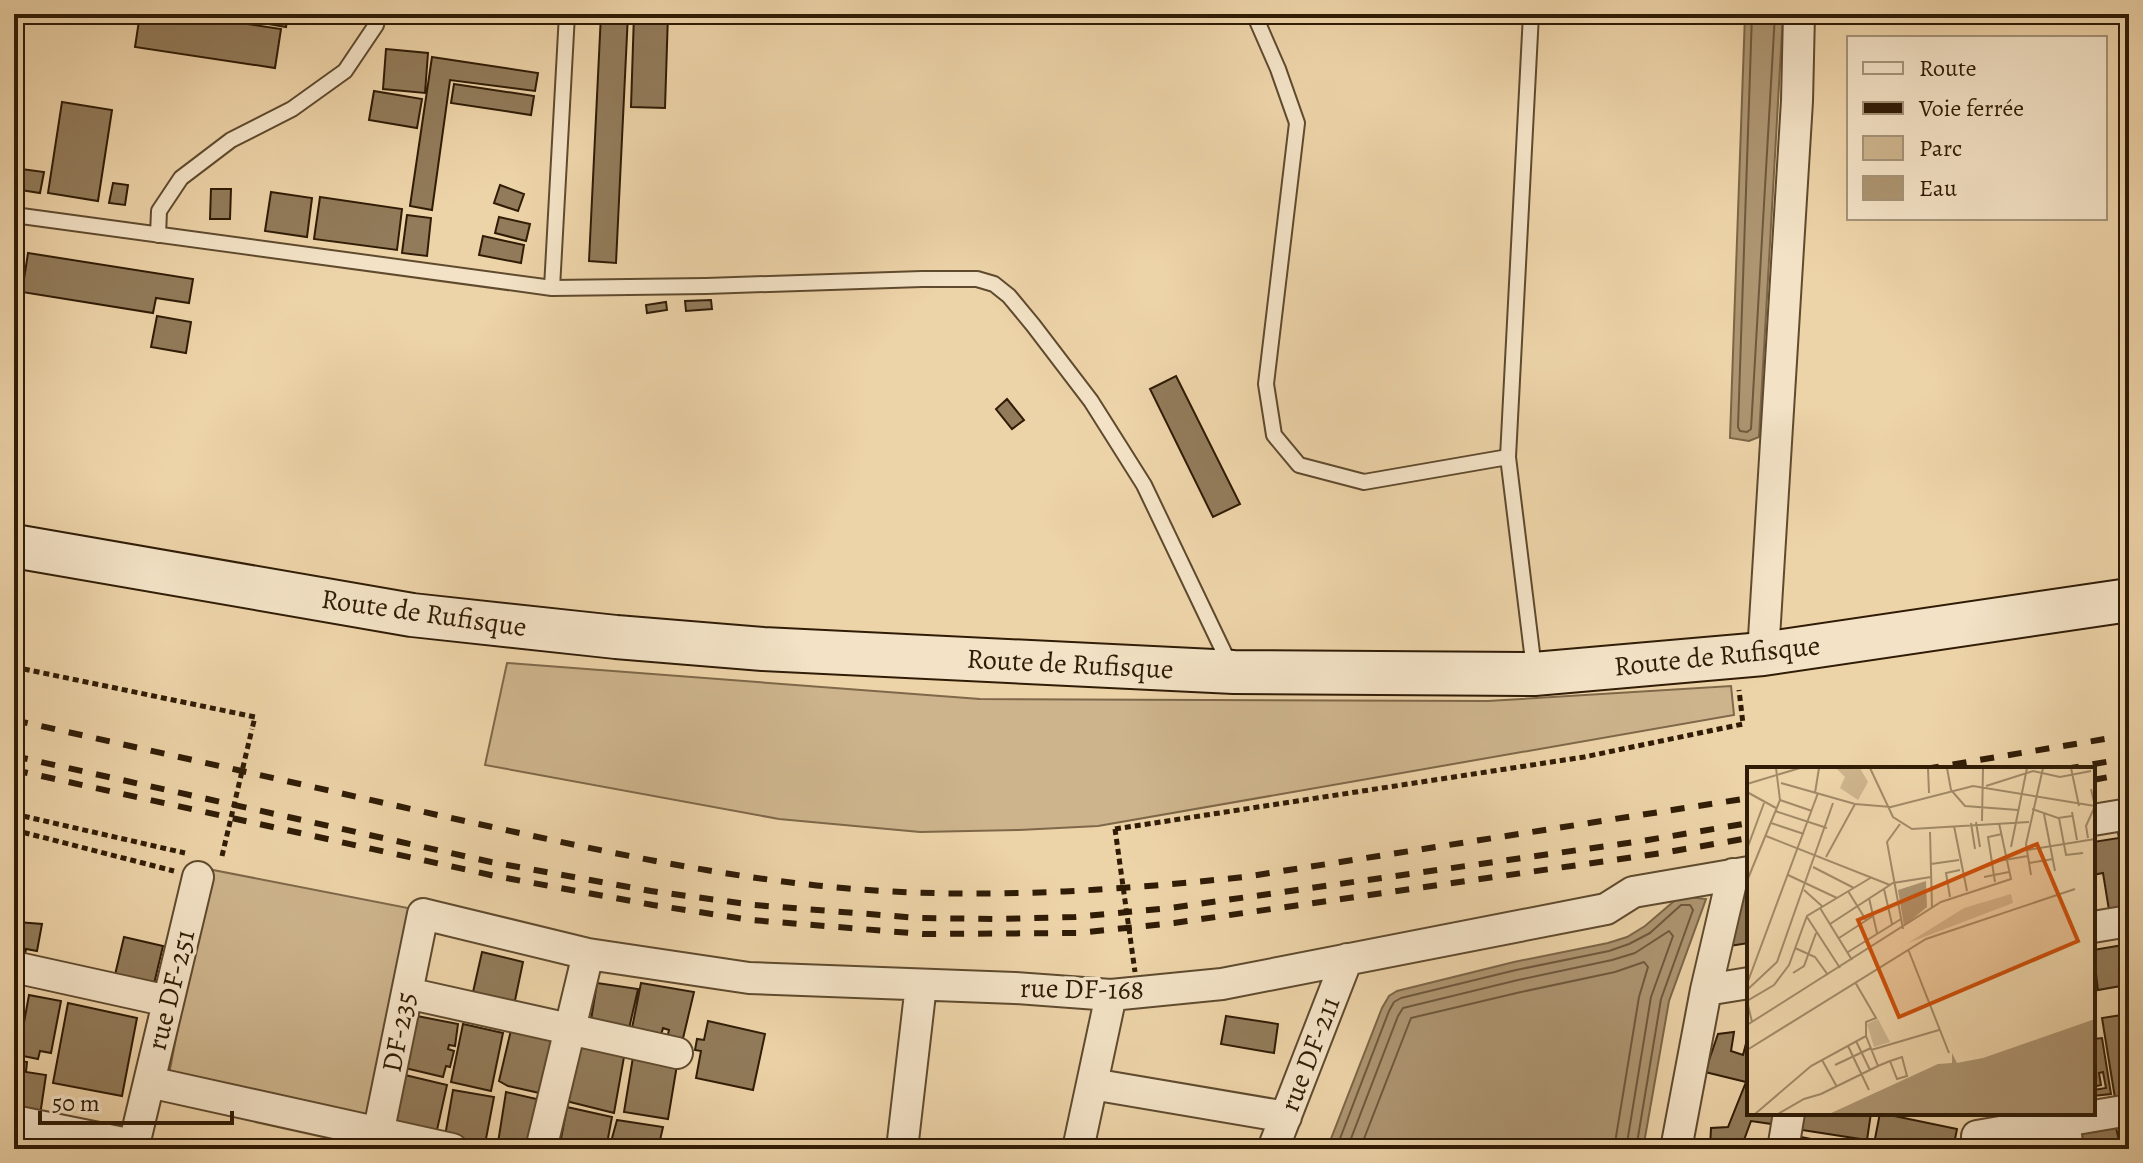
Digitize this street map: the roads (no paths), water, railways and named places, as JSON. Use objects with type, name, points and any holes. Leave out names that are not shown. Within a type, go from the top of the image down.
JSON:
[{"type":"main road","name":"Route de Rufisque","points":[[14,546],[412,615],[616,637],[763,649],[1234,672],[1534,674],[1749,655],[2129,600]]},
{"type":"street","points":[[1749,655],[1797,117],[1799,14]]},
{"type":"street","points":[[2095,820],[2129,814]]},
{"type":"street","name":"rue DF-251","points":[[133,1147],[168,1001],[208,863]]},
{"type":"street","points":[[1676,1149],[1706,990],[1741,873]]},
{"type":"street","name":"rue DF-168","points":[[423,914],[588,954],[749,978],[1111,995],[1222,984],[1606,909],[1633,892],[1741,873]]},
{"type":"street","name":"DF-235","points":[[376,1142],[423,914]]},
{"type":"street","points":[[2095,927],[2129,921]]},
{"type":"street","points":[[541,1149],[588,954]]},
{"type":"street","name":"rue DF-211","points":[[1273,1149],[1347,959]]},
{"type":"street","points":[[14,967],[168,1001]]},
{"type":"street","points":[[1706,990],[1747,983]]},
{"type":"street","points":[[902,1149],[921,985]]},
{"type":"street","points":[[407,993],[677,1053]]},
{"type":"street","points":[[1078,1149],[1111,995]]},
{"type":"street","points":[[149,1082],[376,1142],[452,1149]]},
{"type":"street","points":[[1092,1084],[1286,1117]]},
{"type":"street","points":[[1977,1133],[2066,1135],[2129,1110]]},
{"type":"street","points":[[1783,1149],[1789,1115]]},
{"type":"street","points":[[14,1121],[133,1147]]},
{"type":"lane","points":[[158,235],[159,211],[181,178],[231,140],[292,109],[345,71],[376,25],[379,14]]},
{"type":"lane","points":[[552,288],[567,14]]},
{"type":"lane","points":[[1254,14],[1297,123],[1266,384],[1274,435],[1299,465],[1364,482],[1508,457]]},
{"type":"lane","points":[[1531,14],[1508,457],[1534,674]]},
{"type":"lane","points":[[14,215],[552,288],[922,279],[977,279],[994,284],[1009,296],[1043,337],[1091,401],[1144,485],[1234,672]]},
{"type":"water","points":[[1745,14],[1783,14],[1759,437],[1749,441],[1730,438]]},
{"type":"water","points":[[1680,896],[1706,899],[1669,1001],[1643,1149],[1327,1149],[1389,996],[1397,991],[1627,937]]},
{"type":"railway","points":[[14,720],[642,858],[792,883],[893,892],[1044,892],[1244,877],[1747,798]]},
{"type":"railway","points":[[1937,767],[2129,735]]},
{"type":"railway","points":[[14,756],[491,862],[651,891],[754,905],[919,918],[1075,917],[1170,908],[1747,823]]},
{"type":"railway","points":[[2077,767],[2129,758]]},
{"type":"railway","points":[[14,770],[495,876],[653,905],[751,920],[923,934],[1078,933],[1174,923],[1747,838]]},
{"type":"railway","points":[[2095,780],[2129,773]]}]
